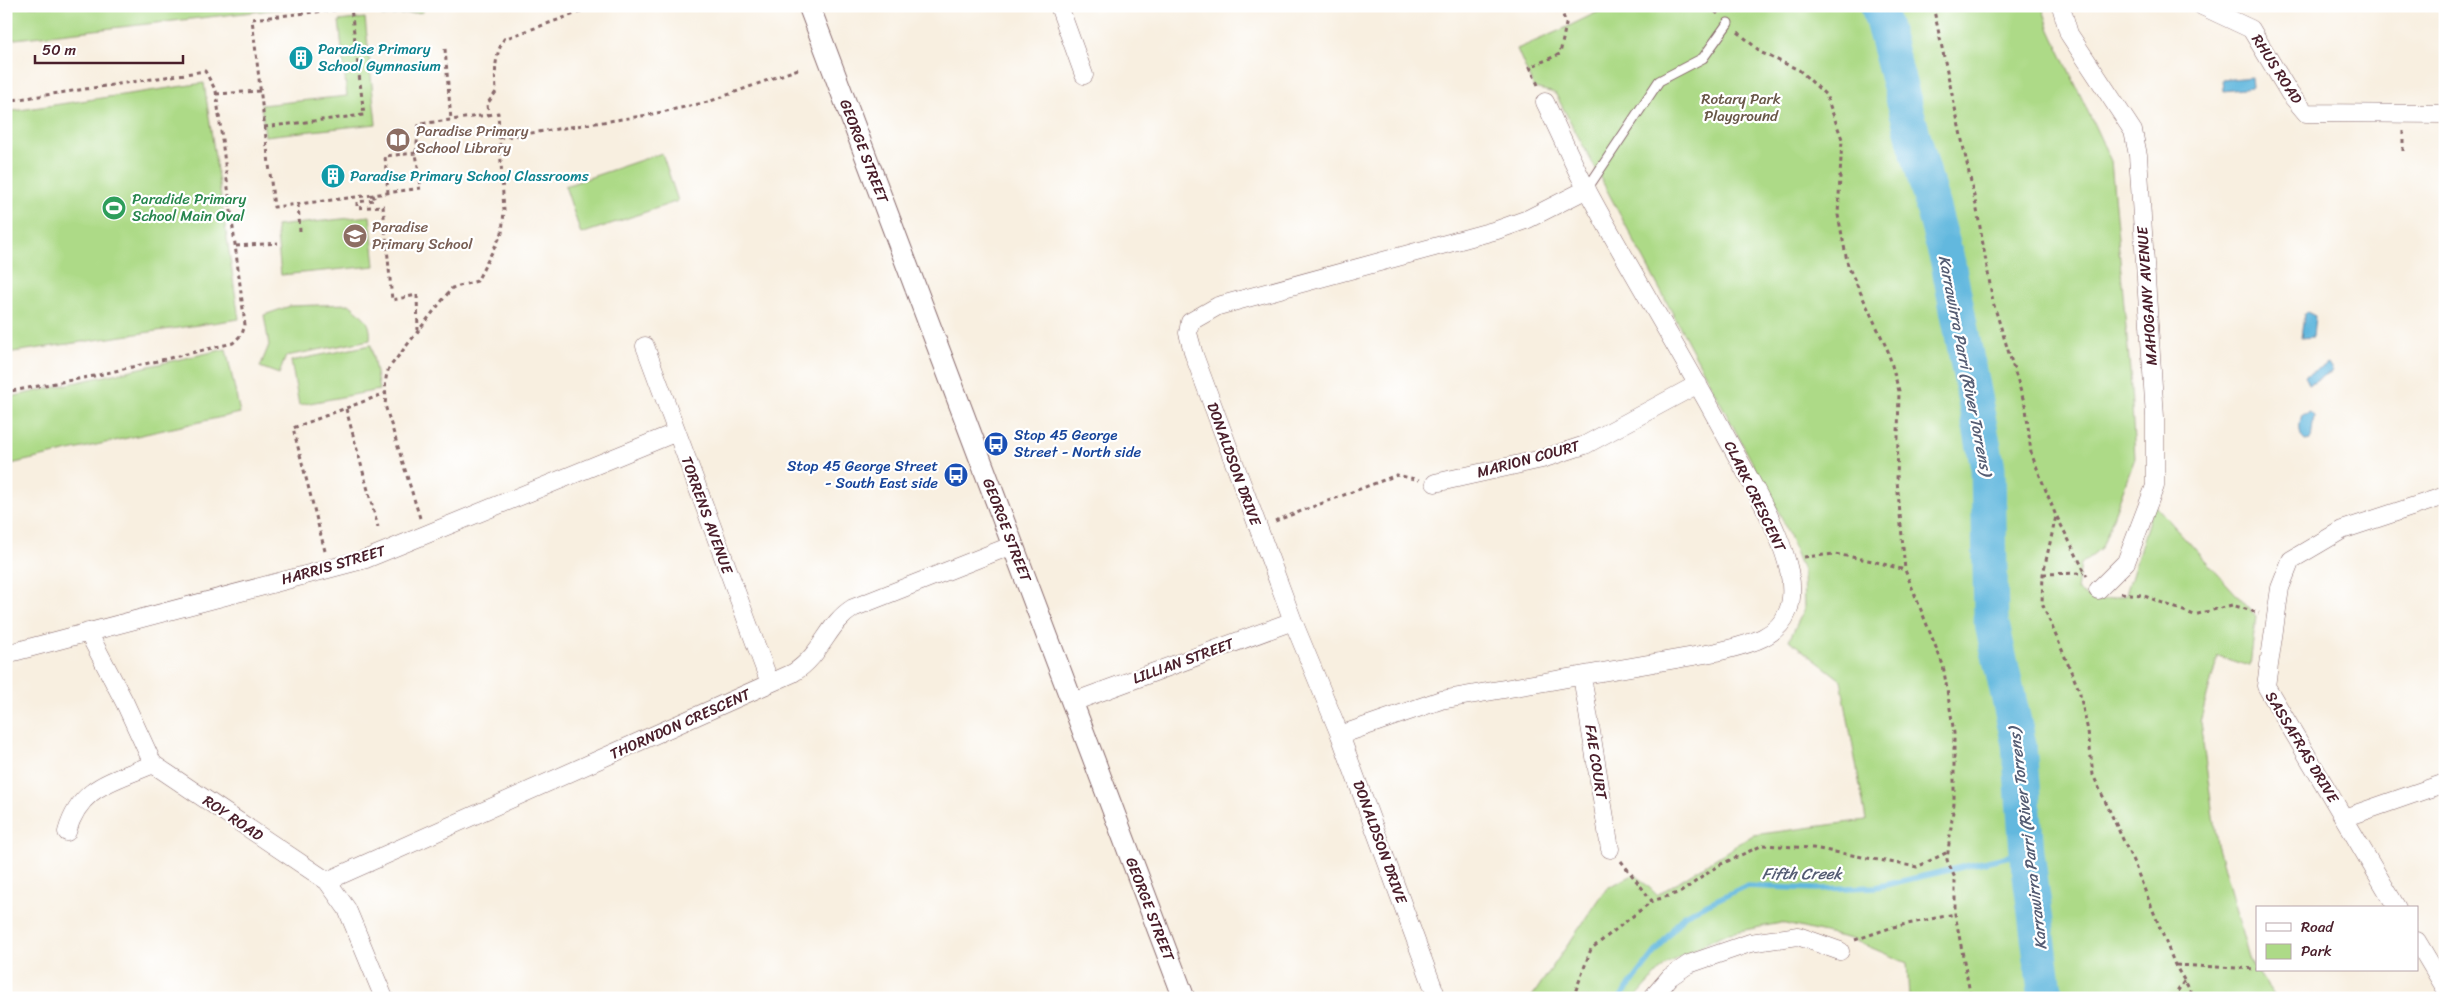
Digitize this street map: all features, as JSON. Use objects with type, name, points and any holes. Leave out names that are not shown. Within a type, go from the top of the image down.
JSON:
[{"type":"street","name":"GEORGE STREET","points":[[809,6],[1184,998]]},
{"type":"street","points":[[1059,6],[1084,75]]},
{"type":"street","name":"MAHOGANY AVENUE","points":[[2061,6],[2069,34],[2133,131],[2138,155],[2155,418],[2155,486],[2126,562],[2098,590]]},
{"type":"street","name":"RHUS ROAD","points":[[2202,6],[2251,29],[2290,94],[2306,113],[2445,114]]},
{"type":"street","name":"CLARK CRESCENT","points":[[1340,735],[1441,700],[1717,652],[1767,637],[1781,626],[1789,609],[1791,591],[1786,560],[1776,532],[1698,384],[1587,189],[1545,102]]},
{"type":"street","name":"DONALDSON DRIVE","points":[[1437,998],[1340,735],[1293,621],[1258,528],[1194,355],[1188,332],[1190,322],[1218,306],[1497,230],[1528,218],[1587,189]]},
{"type":"street","name":"TORRENS AVENUE","points":[[645,346],[770,684]]},
{"type":"street","name":"MARION COURT","points":[[1435,483],[1542,459],[1585,445],[1698,384]]},
{"type":"street","name":"HARRIS STREET","points":[[6,654],[366,559],[677,432]]},
{"type":"street","name":"SASSAFRAS DRIVE","points":[[2396,906],[2266,686],[2280,588],[2291,560],[2342,530],[2445,496]]},
{"type":"street","name":"THORNDON CRESCENT","points":[[327,882],[770,684],[807,664],[841,615],[853,608],[1013,545]]},
{"type":"street","name":"LILLIAN STREET","points":[[1072,702],[1293,621]]},
{"type":"street","name":"ROY ROAD","points":[[88,632],[153,764],[327,882],[347,909],[384,998]]},
{"type":"street","name":"FAE COURT","points":[[1582,676],[1609,847]]},
{"type":"street","points":[[67,832],[70,818],[82,799],[94,790],[153,764]]},
{"type":"street","points":[[2344,818],[2445,783]]},
{"type":"street","points":[[1652,998],[1670,977],[1689,964],[1716,953],[1750,943],[1798,936],[1836,950]]},
{"type":"street","points":[[2418,944],[2445,988]]},
{"type":"lane","points":[[1587,189],[1659,81],[1702,58],[1728,23]]},
{"type":"path","points":[[488,115],[487,104],[496,92],[495,69],[499,49],[504,40],[596,6]]},
{"type":"path","points":[[1545,102],[1530,67],[1560,54],[1566,24],[1560,6]]},
{"type":"path","points":[[1710,6],[1762,53],[1799,70],[1826,95],[1842,139],[1838,215],[1848,266],[1888,351],[1899,391],[1897,481],[1904,570],[1943,665],[1952,723],[1954,803],[1947,860],[1955,878],[1955,914],[1971,998]]},
{"type":"path","points":[[1933,6],[1977,210],[1993,302],[2026,408],[2031,453],[2056,516],[2084,573],[2098,590],[2142,596],[2194,615],[2232,605],[2276,618]]},
{"type":"path","points":[[264,127],[364,115],[351,8],[252,19],[264,127],[274,207],[421,188],[416,153],[419,124],[498,113],[504,211],[502,233],[491,259],[477,281],[452,288],[389,368],[384,381],[385,405],[427,535]]},
{"type":"path","points":[[445,49],[451,120]]},
{"type":"path","points":[[499,138],[648,115],[708,102],[801,68]]},
{"type":"path","points":[[6,101],[204,71],[216,94],[245,325],[242,334],[233,343],[94,376],[6,392]]},
{"type":"path","points":[[216,94],[260,91]]},
{"type":"path","points":[[388,193],[385,156],[416,153]]},
{"type":"path","points":[[373,195],[375,200],[357,202],[357,208],[384,206],[392,300],[416,295],[418,331]]},
{"type":"path","points":[[298,204],[300,231]]},
{"type":"path","points":[[236,246],[278,243]]},
{"type":"path","points":[[331,568],[311,502],[293,428],[386,394]]},
{"type":"path","points":[[346,409],[378,527]]},
{"type":"path","points":[[1258,528],[1397,475],[1435,483]]},
{"type":"path","points":[[2056,516],[2043,574],[2042,603],[2080,690],[2088,731],[2093,775],[2132,861],[2175,965],[2195,998]]},
{"type":"path","points":[[1786,560],[1835,554],[1904,570]]},
{"type":"path","points":[[2043,574],[2084,573]]},
{"type":"path","points":[[1573,998],[1591,949],[1652,902],[1681,892],[1719,864],[1763,845],[1813,848],[1917,867],[1948,851]]},
{"type":"path","points":[[1609,847],[1652,902]]},
{"type":"path","points":[[1836,950],[1892,927],[1955,914]]},
{"type":"path","points":[[2175,965],[2256,969]]},
{"type":"path","points":[[2173,998],[2185,980]]},
{"type":"green space","points":[[6,6],[306,6],[6,40]]},
{"type":"green space","points":[[381,6],[423,6],[423,12],[382,16]]},
{"type":"green space","name":"Rotary Park Playground","points":[[1610,6],[2042,6],[2050,30],[2111,161],[2130,371],[2135,458],[2102,547],[2081,564],[2077,590],[2096,602],[2126,594],[2154,504],[2256,616],[2250,666],[2218,656],[2200,722],[2217,844],[2250,961],[2276,998],[1909,998],[1907,963],[1851,939],[1781,923],[1724,934],[1666,964],[1635,998],[1531,998],[1607,888],[1635,874],[1657,895],[1753,835],[1866,820],[1841,680],[1789,640],[1804,610],[1803,571],[1782,518],[1555,93],[1534,88],[1517,49]]},
{"type":"green space","points":[[365,18],[376,124],[265,136],[261,105],[347,96],[339,21]]},
{"type":"green space","name":"Paradide Primary School Main Oval","points":[[204,83],[239,319],[6,353],[6,112]]},
{"type":"green space","points":[[662,153],[678,201],[581,234],[565,186]]},
{"type":"green space","points":[[370,216],[375,266],[281,275],[276,226]]},
{"type":"green space","points":[[349,304],[366,319],[370,328],[370,340],[286,356],[279,374],[260,367],[269,345],[264,315],[290,306]]},
{"type":"green space","points":[[371,345],[379,390],[299,405],[291,361]]},
{"type":"green space","points":[[226,349],[240,413],[6,465],[6,398]]},
{"type":"water","points":[[2252,77],[2253,88],[2223,91],[2222,80]]},
{"type":"water","points":[[2307,312],[2315,316],[2313,337],[2301,338],[2304,315]]},
{"type":"water","points":[[2328,363],[2333,371],[2309,384],[2305,376]]},
{"type":"water","points":[[2310,412],[2314,416],[2311,440],[2305,441],[2300,432],[2300,421],[2302,415]]},
{"type":"waterway","name":"Karrawirra Parri (River Torrens)","points":[[1878,6],[1948,263],[1988,468],[1991,620],[2019,744],[2027,852],[2046,998]]},
{"type":"waterway","name":"Fifth Creek","points":[[1620,998],[1684,915],[1746,886],[1817,889],[1876,887],[2027,852]]},
{"type":"place","name":"Paradise Primary School Gymnasium","points":[[301,58]]},
{"type":"place","name":"Paradise Primary School Library","points":[[398,140]]},
{"type":"place","name":"Paradise Primary School Classrooms","points":[[333,176]]},
{"type":"place","name":"Paradide Primary School Main Oval","points":[[114,208]]},
{"type":"place","name":"Paradise Primary School","points":[[355,236]]},
{"type":"place","name":"Stop 45 George Street - North side","points":[[996,444]]},
{"type":"place","name":"Stop 45 George Street - South East side","points":[[956,475]]}]
